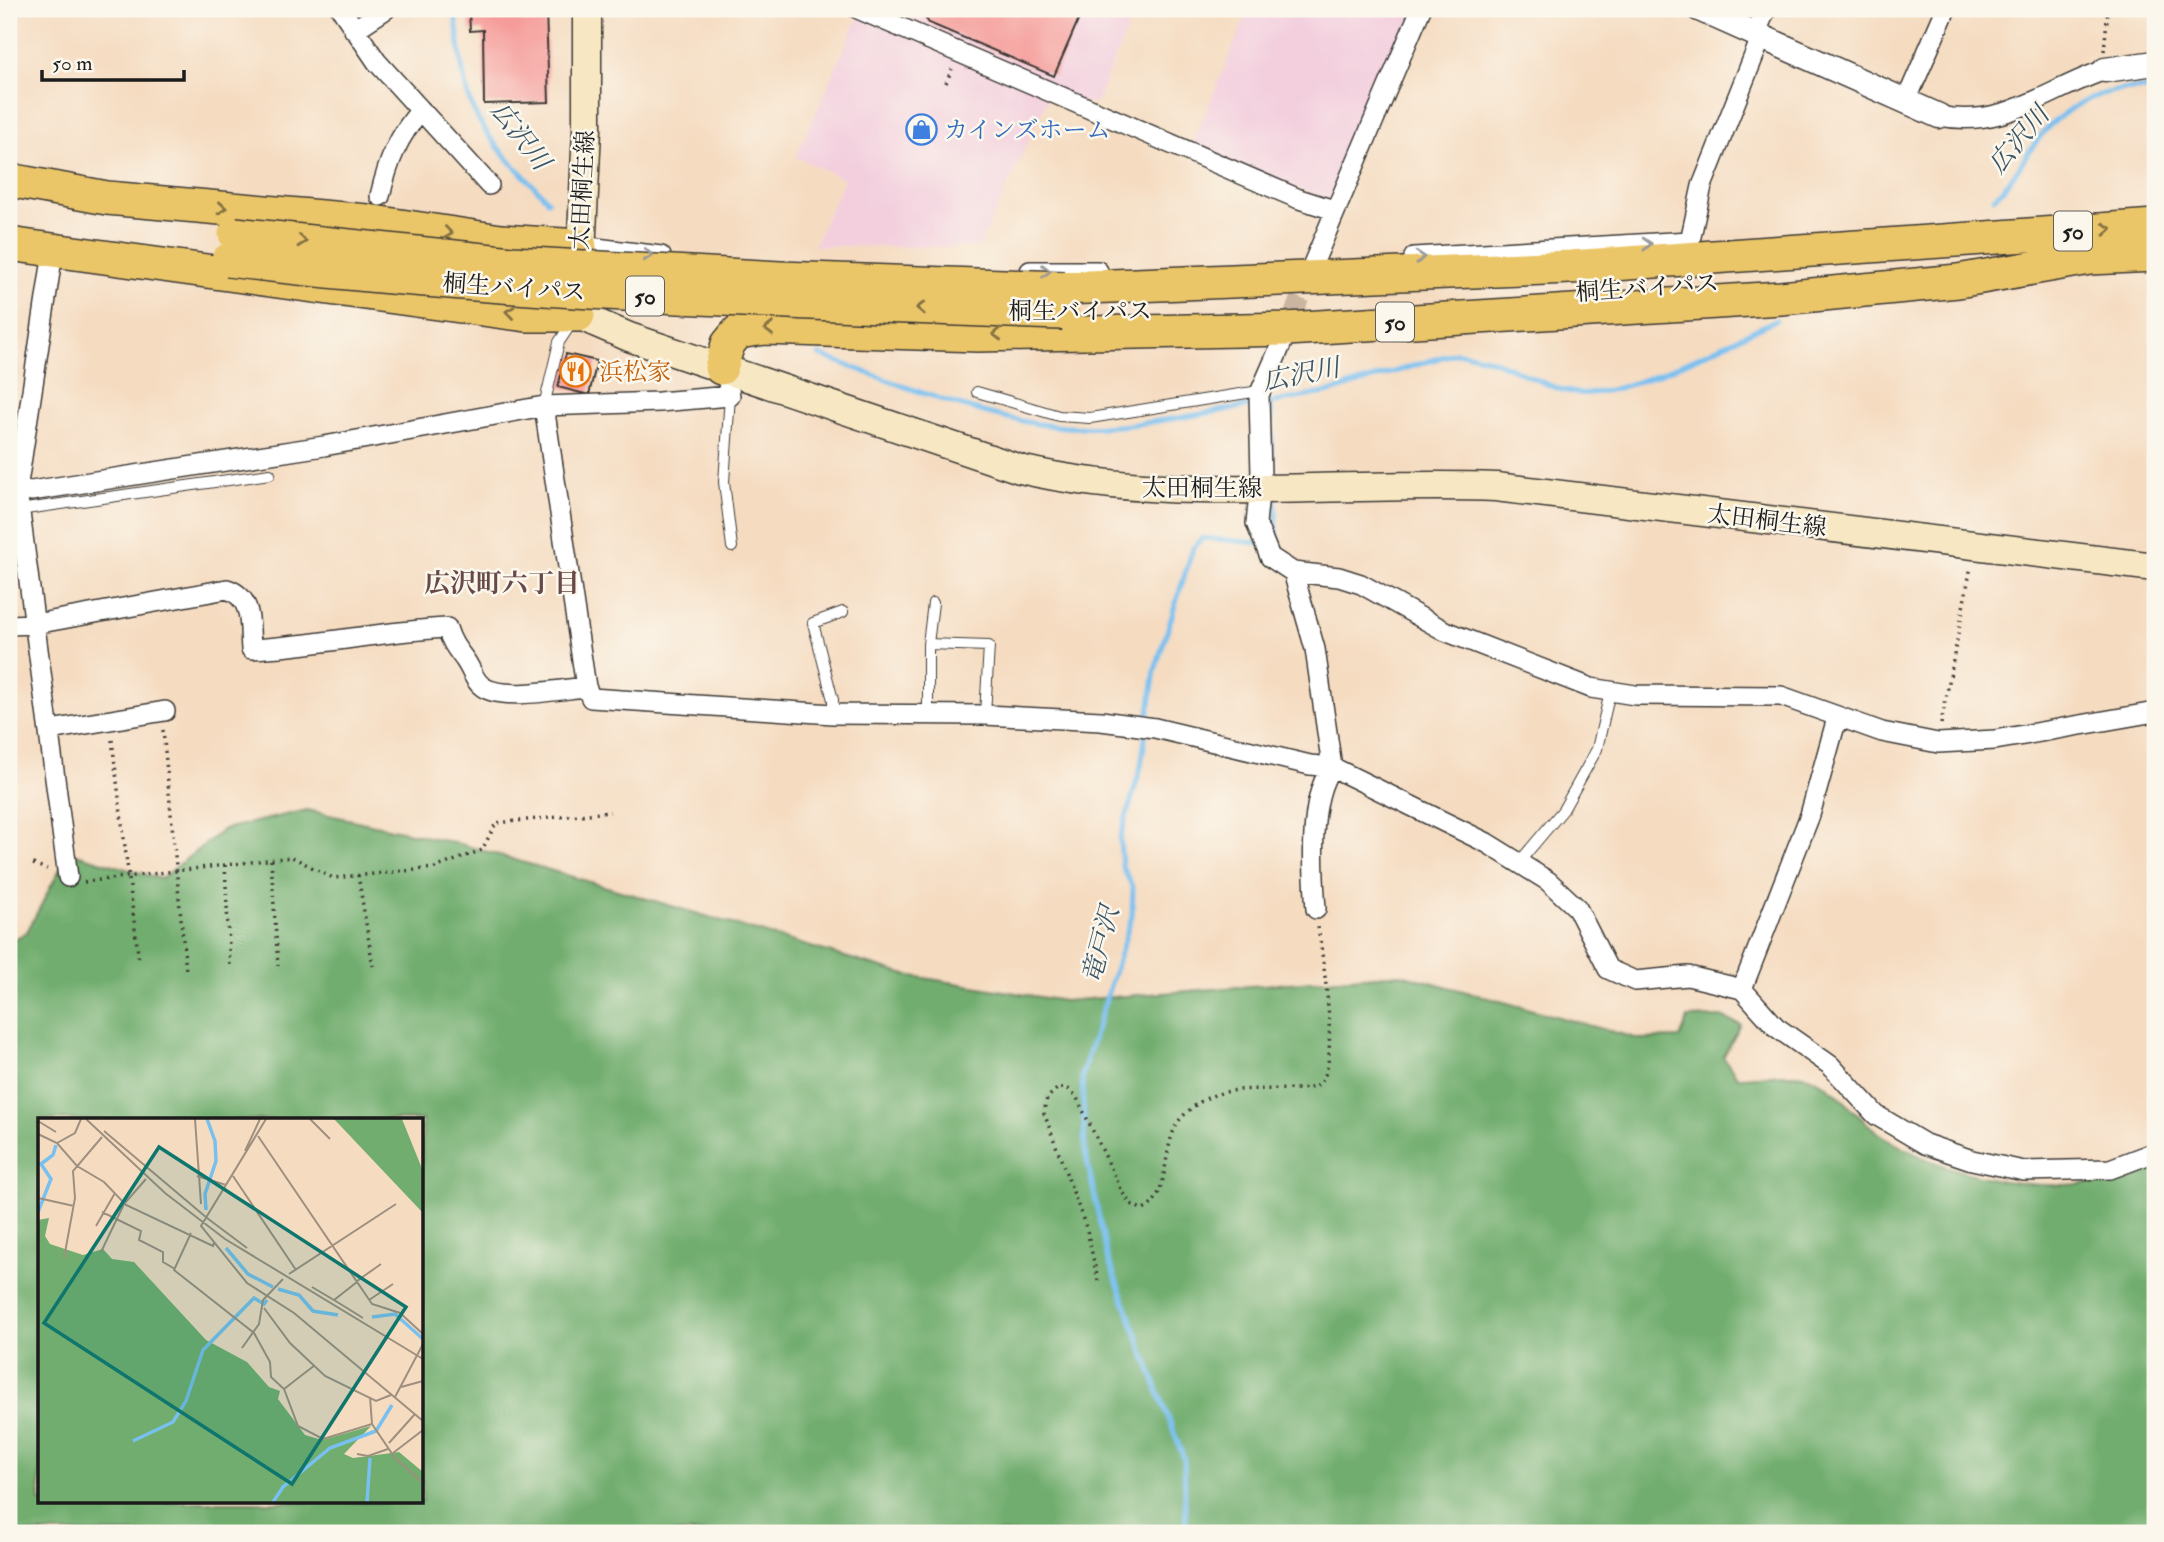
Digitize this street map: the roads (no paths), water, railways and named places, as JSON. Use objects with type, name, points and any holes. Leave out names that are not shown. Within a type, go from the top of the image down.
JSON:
[{"type":"highway","points":[[9,180],[107,198],[367,221],[500,241],[580,246]]},
{"type":"highway","name":"桐生バイパス","points":[[9,197],[355,276],[511,289],[1063,300],[1273,310],[1533,297],[2155,255]]},
{"type":"highway","name":"桐生バイパス","points":[[9,222],[232,247]]},
{"type":"highway","name":"桐生バイパス","points":[[1063,300],[2155,226]]},
{"type":"highway","name":"50","points":[[1690,242],[1886,230],[1990,237]]},
{"type":"highway","points":[[9,244],[527,315],[578,315]]},
{"type":"highway","name":"50","points":[[726,382],[728,344],[737,332],[765,328],[978,335],[1781,298],[1958,281],[2090,258]]},
{"type":"main road","name":"太田桐生線","points":[[587,9],[587,130],[578,315],[726,382],[1048,476],[1099,485],[1174,491],[1496,487],[2155,567]]},
{"type":"street","points":[[341,9],[377,62],[489,185]]},
{"type":"street","points":[[354,30],[386,9]]},
{"type":"street","points":[[858,9],[1299,199],[1334,210]]},
{"type":"street","points":[[1312,264],[1421,9]]},
{"type":"street","points":[[1699,9],[1939,116],[1964,121],[1995,117],[2105,70],[2155,64]]},
{"type":"street","points":[[580,246],[714,261],[923,270],[1118,271],[1312,264],[1690,242],[1702,186],[1766,9]]},
{"type":"street","points":[[1906,101],[1946,9]]},
{"type":"street","points":[[380,196],[387,165],[403,131],[421,110]]},
{"type":"street","points":[[53,252],[13,489],[19,510],[68,877]]},
{"type":"street","points":[[1290,322],[1259,399],[1261,476],[1256,523],[1270,557],[1293,572],[1339,577],[1362,584],[1445,631],[1591,688],[1610,692],[1781,696],[1806,702],[1837,718],[1919,742],[1938,743],[1995,740],[2155,712]]},
{"type":"street","points":[[13,489],[31,491],[324,446],[544,406],[659,402],[726,382]]},
{"type":"street","points":[[544,406],[586,687],[591,698],[833,714],[985,715],[1101,721],[1155,728],[1310,765],[1332,767],[1520,861],[1577,908],[1608,969],[1635,981],[1688,975],[1742,989],[1776,1027],[1830,1065],[1876,1115],[1924,1144],[1972,1160],[2024,1171],[2110,1169],[2155,1153]]},
{"type":"street","points":[[1293,572],[1315,649],[1332,767],[1323,779],[1317,815],[1313,867],[1316,909]]},
{"type":"street","points":[[9,625],[34,624],[227,589],[241,597],[248,608],[251,649],[325,644],[396,631],[447,628],[452,645],[464,658],[475,680],[490,691],[531,692],[586,687]]},
{"type":"street","points":[[1742,989],[1810,816],[1837,718]]},
{"type":"street","points":[[50,730],[164,720]]},
{"type":"lane","points":[[544,406],[559,342],[578,315]]},
{"type":"lane","points":[[726,382],[724,482],[727,524],[733,547]]},
{"type":"lane","points":[[977,391],[1059,416],[1090,418],[1259,399]]},
{"type":"lane","points":[[19,510],[270,474]]},
{"type":"lane","points":[[928,714],[928,644],[933,603]]},
{"type":"lane","points":[[833,714],[833,700],[813,623],[843,612]]},
{"type":"lane","points":[[928,644],[989,646],[985,715]]},
{"type":"lane","points":[[1520,861],[1563,810],[1597,749],[1610,692]]},
{"type":"waterway","name":"広沢川","points":[[454,9],[471,104],[486,131],[505,156],[548,201]]},
{"type":"waterway","name":"広沢川","points":[[1994,198],[2008,183],[2043,133],[2066,112],[2094,97],[2108,93],[2155,90]]},
{"type":"waterway","name":"広沢川","points":[[1270,403],[1330,392],[1455,353],[1486,358],[1570,392],[1590,393],[1616,389],[1673,368],[1776,320]]},
{"type":"waterway","name":"広沢川","points":[[819,355],[965,407],[1025,422],[1055,426],[1129,425],[1257,405]]},
{"type":"waterway","name":"竜戸沢","points":[[1271,403],[1273,481]]},
{"type":"waterway","name":"竜戸沢","points":[[1269,544],[1278,544],[1275,497]]},
{"type":"waterway","name":"竜戸沢","points":[[1186,1533],[1184,1459],[1107,1256],[1085,1150],[1082,1075],[1132,916],[1133,888],[1122,866],[1120,839],[1141,766],[1155,670],[1193,548],[1202,538],[1259,543]]},
{"type":"waterway","points":[[2147,1533],[2155,1496]]},
{"type":"tunnel","points":[[1293,316],[1310,271]]},
{"type":"place","name":"カインズホーム","points":[[921,130]]},
{"type":"place","name":"浜松家","points":[[576,372]]},
{"type":"district","name":"広沢町六丁目","points":[[502,584]]}]
